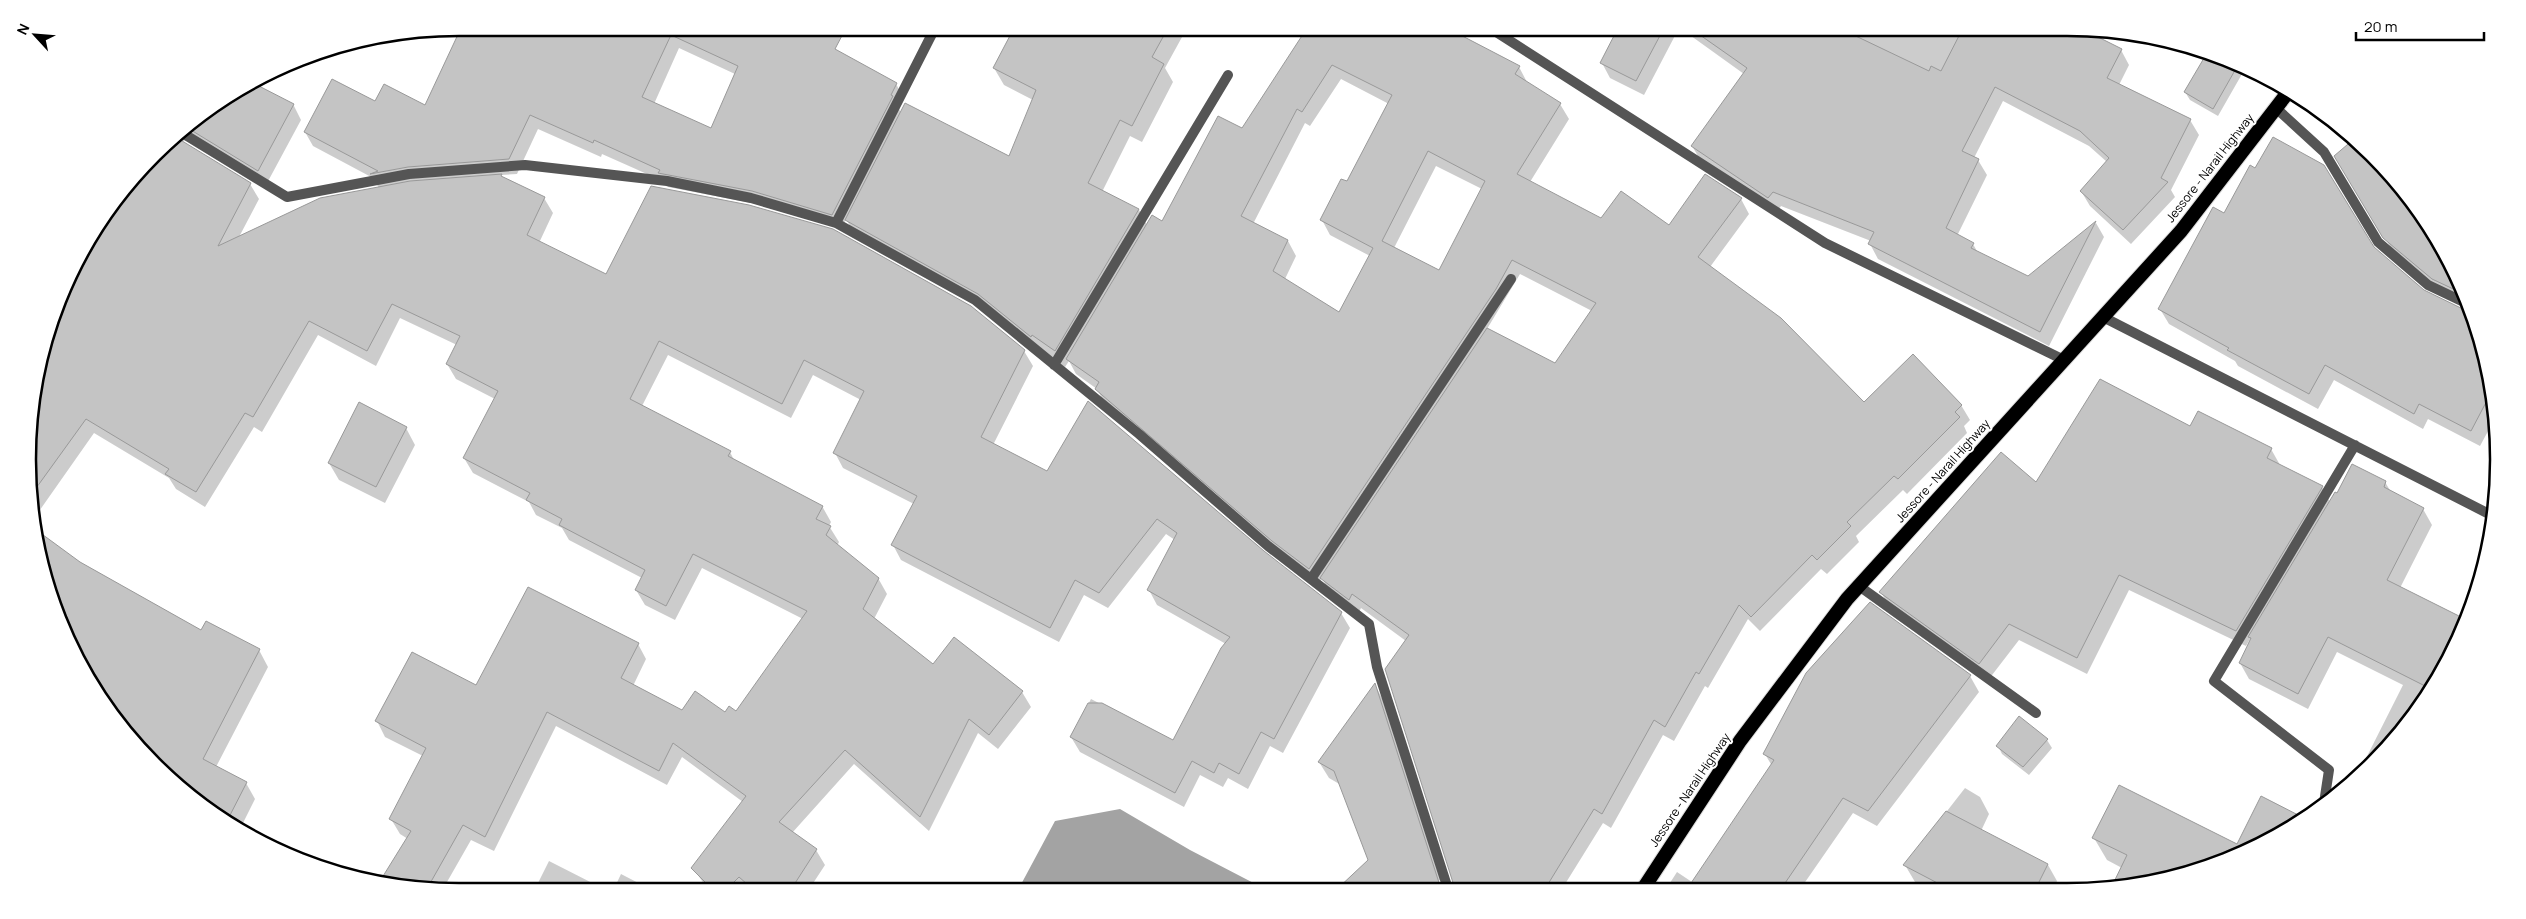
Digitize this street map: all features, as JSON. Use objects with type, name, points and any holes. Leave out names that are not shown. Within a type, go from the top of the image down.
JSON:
[{"type":"highway","name":"Jessore - Narail Highway","points":[[1647,883],[1740,741],[1859,586],[2181,231],[2284,97]]},
{"type":"street","points":[[836,223],[931,36]]},
{"type":"street","points":[[1502,36],[1825,243],[2064,360]]},
{"type":"street","points":[[1054,365],[1228,75]]},
{"type":"street","points":[[2276,108],[2324,152],[2378,242],[2428,285],[2459,300]]},
{"type":"street","points":[[187,136],[287,197],[409,174],[525,165],[667,181],[752,198],[836,223],[975,300],[1138,434],[1268,546],[1369,624],[1377,667],[1446,883]]},
{"type":"street","points":[[1311,579],[1511,279]]},
{"type":"street","points":[[2103,317],[2486,513]]},
{"type":"street","points":[[2325,794],[2329,770],[2214,681],[2355,445]]},
{"type":"street","points":[[1859,586],[2036,713]]},
{"type":"shaded area","points":[[1120,809],[1190,850],[1254,883],[1022,883],[1055,821]]},
{"type":"building","points":[[457,36],[460,36],[671,36],[642,97],[711,128],[738,66],[673,36],[842,36],[835,49],[897,83],[891,95],[893,96],[832,215],[752,191],[658,173],[660,170],[594,140],[593,143],[530,115],[509,159],[408,167],[370,174],[378,171],[304,132],[332,79],[375,101],[384,84],[425,105]]},
{"type":"building","points":[[1010,36],[1164,36],[1152,57],[1164,64],[1132,126],[1120,120],[1088,183],[1139,209],[1055,351],[1032,335],[1031,337],[978,294],[845,220],[905,103],[1009,156],[1036,90],[993,68]]},
{"type":"building","points":[[1302,36],[1462,36],[1520,66],[1515,74],[1561,103],[1517,174],[1601,218],[1621,191],[1669,225],[1705,174],[1742,198],[1698,257],[1781,318],[1864,402],[1913,354],[1962,405],[1955,412],[1960,417],[1898,479],[1894,476],[1847,522],[1851,526],[1817,560],[1812,555],[1751,617],[1739,605],[1699,674],[1696,672],[1665,727],[1654,720],[1602,814],[1594,809],[1549,883],[1453,883],[1385,669],[1409,635],[1352,594],[1349,600],[1320,578],[1487,328],[1555,363],[1596,303],[1512,260],[1496,289],[1309,569],[1272,541],[1095,389],[1099,382],[1066,359],[1152,215],[1162,221],[1218,116],[1242,128]],"holes":[[[1332,65],[1392,95],[1347,181],[1341,179],[1320,220],[1373,248],[1339,312],[1273,271],[1288,240],[1241,216],[1297,109],[1302,112]],[[1428,151],[1485,181],[1439,270],[1382,241]]]},
{"type":"building","points":[[1614,36],[1660,36],[1636,81],[1600,63]]},
{"type":"building","points":[[1701,36],[1856,36],[1929,71],[1931,66],[1941,71],[1959,36],[2099,38],[2122,49],[2107,78],[2191,119],[2161,178],[2168,182],[2123,230],[2080,191],[2109,158],[2080,131],[1995,87],[1962,151],[1979,159],[1946,228],[1974,243],[1971,248],[2028,276],[2096,221],[2040,332],[1868,244],[1874,232],[1773,192],[1768,198],[1691,146],[1747,68]]},
{"type":"building","points":[[2203,59],[2235,71],[2213,109],[2184,92]]},
{"type":"building","points":[[260,87],[294,104],[258,171],[193,131],[224,108]]},
{"type":"building","points":[[2273,137],[2324,165],[2374,247],[2424,290],[2462,308],[2482,377],[2486,403],[2471,431],[2419,404],[2414,414],[2325,365],[2309,394],[2227,350],[2229,348],[2158,309],[2213,207],[2224,213],[2250,165],[2255,168]]},
{"type":"building","points":[[181,140],[251,183],[218,246],[320,198],[410,181],[502,174],[501,176],[545,197],[527,235],[606,274],[651,186],[749,205],[833,229],[971,306],[1025,350],[981,437],[1047,471],[1088,401],[1264,551],[1342,612],[1274,739],[1261,732],[1239,774],[1219,763],[1214,773],[1192,761],[1175,793],[1070,737],[1088,703],[1102,703],[1173,740],[1221,648],[1230,637],[1147,590],[1177,533],[1157,519],[1099,593],[1075,580],[1050,628],[891,545],[917,496],[833,453],[864,391],[804,360],[782,404],[659,341],[630,399],[731,451],[728,456],[823,506],[816,519],[831,526],[826,535],[879,578],[863,609],[933,664],[954,637],[1023,691],[989,735],[969,719],[920,817],[845,750],[779,822],[817,849],[795,883],[746,883],[739,877],[733,883],[706,883],[691,868],[746,796],[673,743],[659,771],[547,712],[485,837],[463,825],[431,882],[383,876],[411,831],[389,819],[426,748],[375,721],[412,652],[476,685],[528,587],[639,643],[621,678],[682,710],[695,691],[725,712],[729,706],[736,711],[807,611],[693,554],[666,606],[635,590],[645,570],[559,525],[562,519],[526,500],[530,493],[463,458],[498,391],[446,364],[460,336],[392,304],[367,351],[309,321],[253,417],[245,413],[196,492],[165,474],[169,469],[86,419],[37,487],[37,432],[44,377],[68,298],[80,272],[108,224],[141,180]]},
{"type":"building","points":[[2349,144],[2385,180],[2418,224],[2433,248],[2454,289],[2432,279],[2383,238],[2334,156]]},
{"type":"building","points":[[2100,379],[2190,426],[2198,411],[2272,448],[2267,458],[2323,486],[2236,631],[2119,575],[2077,658],[2009,624],[1979,664],[1879,592],[2001,452],[2036,482]]},
{"type":"building","points":[[359,402],[407,427],[376,487],[328,463]]},
{"type":"building","points":[[2352,464],[2386,481],[2384,487],[2424,508],[2387,580],[2460,616],[2446,647],[2424,685],[2328,637],[2298,694],[2239,663],[2251,638],[2248,637],[2335,492],[2337,493]]},
{"type":"building","points":[[43,535],[80,562],[201,630],[206,621],[260,649],[203,759],[247,782],[230,815],[180,778],[141,739],[108,695],[80,647],[59,596]]},
{"type":"building","points":[[1870,602],[1971,675],[1868,811],[1843,798],[1785,883],[1691,883],[1774,760],[1763,754],[1806,673]]},
{"type":"building","points":[[1375,683],[1439,883],[1343,883],[1368,860],[1334,771],[1318,762]]},
{"type":"building","points":[[2019,716],[2048,739],[2023,767],[1996,746]]},
{"type":"building","points":[[2119,785],[2237,844],[2261,796],[2297,814],[2254,839],[2228,851],[2176,868],[2122,879],[2115,880],[2127,855],[2092,838]]},
{"type":"building","points":[[1946,811],[2048,864],[2038,883],[1937,883],[1903,865]]}]
